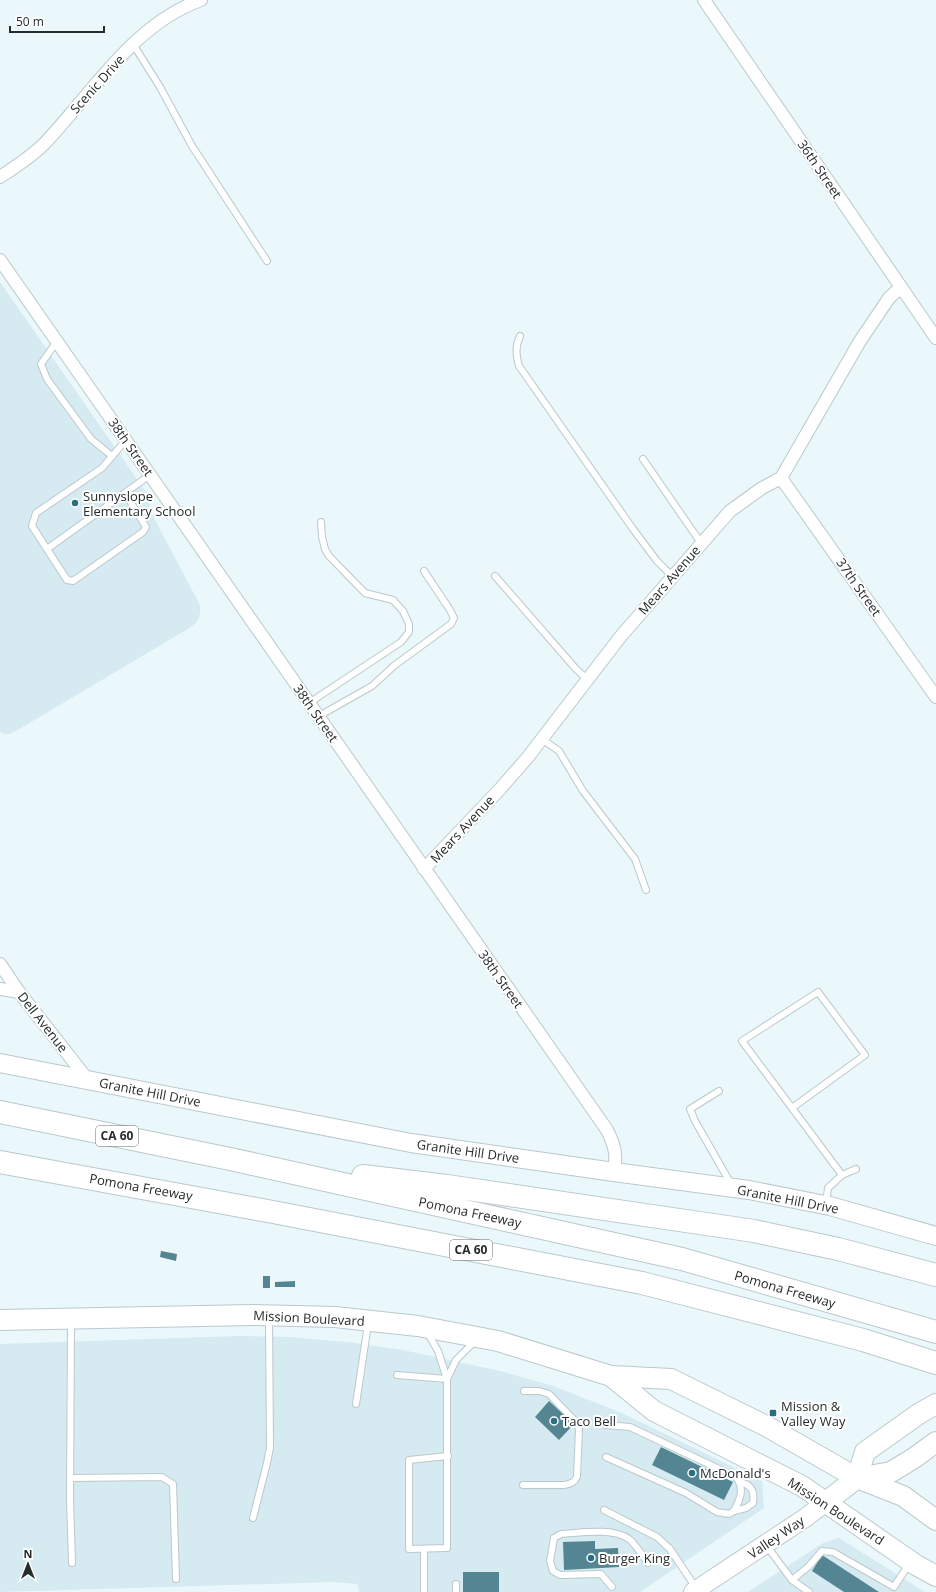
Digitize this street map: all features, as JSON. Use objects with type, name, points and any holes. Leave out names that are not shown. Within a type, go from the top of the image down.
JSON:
[{"type":"highway","name":"Pomona Freeway","points":[[0,1112],[235,1160],[682,1259],[936,1332]]},
{"type":"highway","points":[[235,1160],[447,1186],[754,1231],[838,1249],[936,1275]]},
{"type":"highway","name":"Pomona Freeway","points":[[0,1162],[273,1212],[642,1283],[863,1340],[936,1363]]},
{"type":"main road","name":"Mission Boulevard","points":[[0,1320],[269,1315],[335,1317],[425,1327],[505,1343],[611,1376],[671,1379],[768,1427],[857,1478],[903,1496],[936,1520]]},
{"type":"main road","name":"Mission Boulevard","points":[[611,1376],[654,1411],[802,1486],[911,1561],[936,1576]]},
{"type":"main road","points":[[857,1478],[865,1452],[920,1413],[936,1404]]},
{"type":"main road","name":"Valley Way","points":[[826,1502],[857,1478],[891,1472],[936,1442]]},
{"type":"street","name":"Scenic Drive","points":[[0,176],[18,166],[43,145],[133,44],[171,15],[184,7],[201,0]]},
{"type":"street","name":"36th Street","points":[[704,0],[936,338]]},
{"type":"street","name":"38th Street","points":[[0,260],[607,1130],[615,1148],[616,1159],[614,1172]]},
{"type":"street","points":[[782,478],[860,341],[889,298],[901,287]]},
{"type":"street","name":"Mears Avenue","points":[[424,869],[500,788],[542,739],[621,636],[730,511],[762,488],[782,478]]},
{"type":"street","name":"37th Street","points":[[782,478],[936,697]]},
{"type":"street","name":"Dell Avenue","points":[[0,964],[19,992],[88,1080]]},
{"type":"street","points":[[0,988],[19,992]]},
{"type":"street","name":"Granite Hill Drive","points":[[0,1063],[411,1143],[614,1172],[733,1187],[826,1205],[936,1236]]},
{"type":"street","name":"Valley Way","points":[[695,1591],[805,1518],[826,1502]]},
{"type":"lane","points":[[133,44],[160,87],[192,146],[267,261]]},
{"type":"lane","points":[[520,336],[516,344],[516,354],[520,366],[633,529],[657,561],[672,576]]},
{"type":"lane","points":[[57,341],[41,364],[47,379],[91,439],[112,456]]},
{"type":"lane","points":[[125,493],[146,527],[143,532],[73,581],[67,580],[32,526],[36,513],[102,468],[126,440]]},
{"type":"lane","points":[[643,459],[701,543]]},
{"type":"lane","points":[[47,550],[150,475]]},
{"type":"lane","points":[[309,703],[401,642],[409,632],[409,624],[403,611],[393,600],[365,593],[329,556],[323,543],[321,522]]},
{"type":"lane","points":[[319,716],[372,686],[395,665],[451,624],[454,618],[450,610],[424,571]]},
{"type":"lane","points":[[495,576],[587,680]]},
{"type":"lane","points":[[542,739],[559,751],[583,791],[635,859],[646,890]]},
{"type":"lane","points":[[792,1108],[865,1055],[818,992],[742,1041],[792,1108],[842,1175]]},
{"type":"lane","points":[[720,1091],[690,1109],[695,1121],[733,1187]]},
{"type":"lane","points":[[826,1205],[828,1188],[842,1175],[856,1169]]},
{"type":"lane","points":[[253,1518],[270,1448],[269,1315]]},
{"type":"lane","points":[[71,1318],[70,1478],[72,1563]]},
{"type":"lane","points":[[356,1404],[368,1321]]},
{"type":"lane","points":[[425,1327],[438,1351],[447,1379],[448,1456],[447,1548],[410,1549],[409,1460],[448,1456]]},
{"type":"lane","points":[[447,1379],[456,1360],[470,1345],[480,1338]]},
{"type":"lane","points":[[397,1375],[447,1379]]},
{"type":"lane","points":[[524,1391],[539,1391],[549,1394],[573,1418],[579,1429],[577,1477],[575,1480],[571,1484],[564,1485],[524,1485]]},
{"type":"lane","points":[[606,1425],[630,1427],[736,1477],[740,1482],[742,1489],[734,1511]]},
{"type":"lane","points":[[606,1457],[686,1493],[717,1512],[729,1514],[746,1508],[753,1503],[753,1489],[747,1483],[740,1482]]},
{"type":"lane","points":[[70,1478],[162,1477],[174,1484],[176,1579]]},
{"type":"lane","points":[[604,1510],[657,1537],[670,1549],[695,1591]]},
{"type":"lane","points":[[612,1587],[601,1574],[560,1575],[553,1571],[550,1561],[554,1538],[561,1534],[608,1532],[617,1534],[629,1539],[648,1564]]},
{"type":"lane","points":[[765,1544],[792,1580],[809,1592]]},
{"type":"lane","points":[[424,1549],[424,1592]]},
{"type":"lane","points":[[792,1580],[809,1566],[822,1551],[833,1552],[895,1590],[911,1561]]},
{"type":"lane","points":[[456,1584],[456,1592]]},
{"type":"shaded area","name":"Sunnyslope Elementary School","points":[[0,282],[150,498],[149,509],[200,605],[199,618],[195,624],[10,734],[0,732]]},
{"type":"shaded area","points":[[238,1336],[291,1337],[355,1343],[403,1350],[500,1371],[553,1386],[622,1413],[762,1481],[764,1508],[640,1592],[359,1592],[358,1584],[334,1582],[0,1592],[0,1344]]},
{"type":"shaded area","points":[[839,1538],[925,1592],[748,1592],[823,1543]]},
{"type":"building","points":[[161,1251],[177,1254],[176,1261],[160,1257]]},
{"type":"building","points":[[263,1276],[270,1276],[270,1288],[263,1288]]},
{"type":"building","points":[[295,1281],[295,1287],[275,1287],[275,1282]]},
{"type":"building","name":"Taco Bell","points":[[549,1401],[574,1424],[559,1440],[535,1417]]},
{"type":"building","name":"McDonald's","points":[[661,1447],[733,1482],[724,1500],[652,1465]]},
{"type":"building","name":"Burger King","points":[[595,1541],[595,1549],[618,1548],[619,1567],[564,1570],[563,1542]]},
{"type":"building","points":[[822,1555],[879,1592],[844,1592],[812,1571]]},
{"type":"building","points":[[463,1572],[499,1572],[499,1592],[463,1592]]},
{"type":"place","name":"Sunnyslope Elementary School","points":[[75,503]]},
{"type":"place","name":"Mission & Valley Way","points":[[773,1413]]},
{"type":"place","name":"Taco Bell","points":[[554,1421]]},
{"type":"place","name":"McDonald's","points":[[692,1473]]},
{"type":"place","name":"Burger King","points":[[591,1558]]}]
